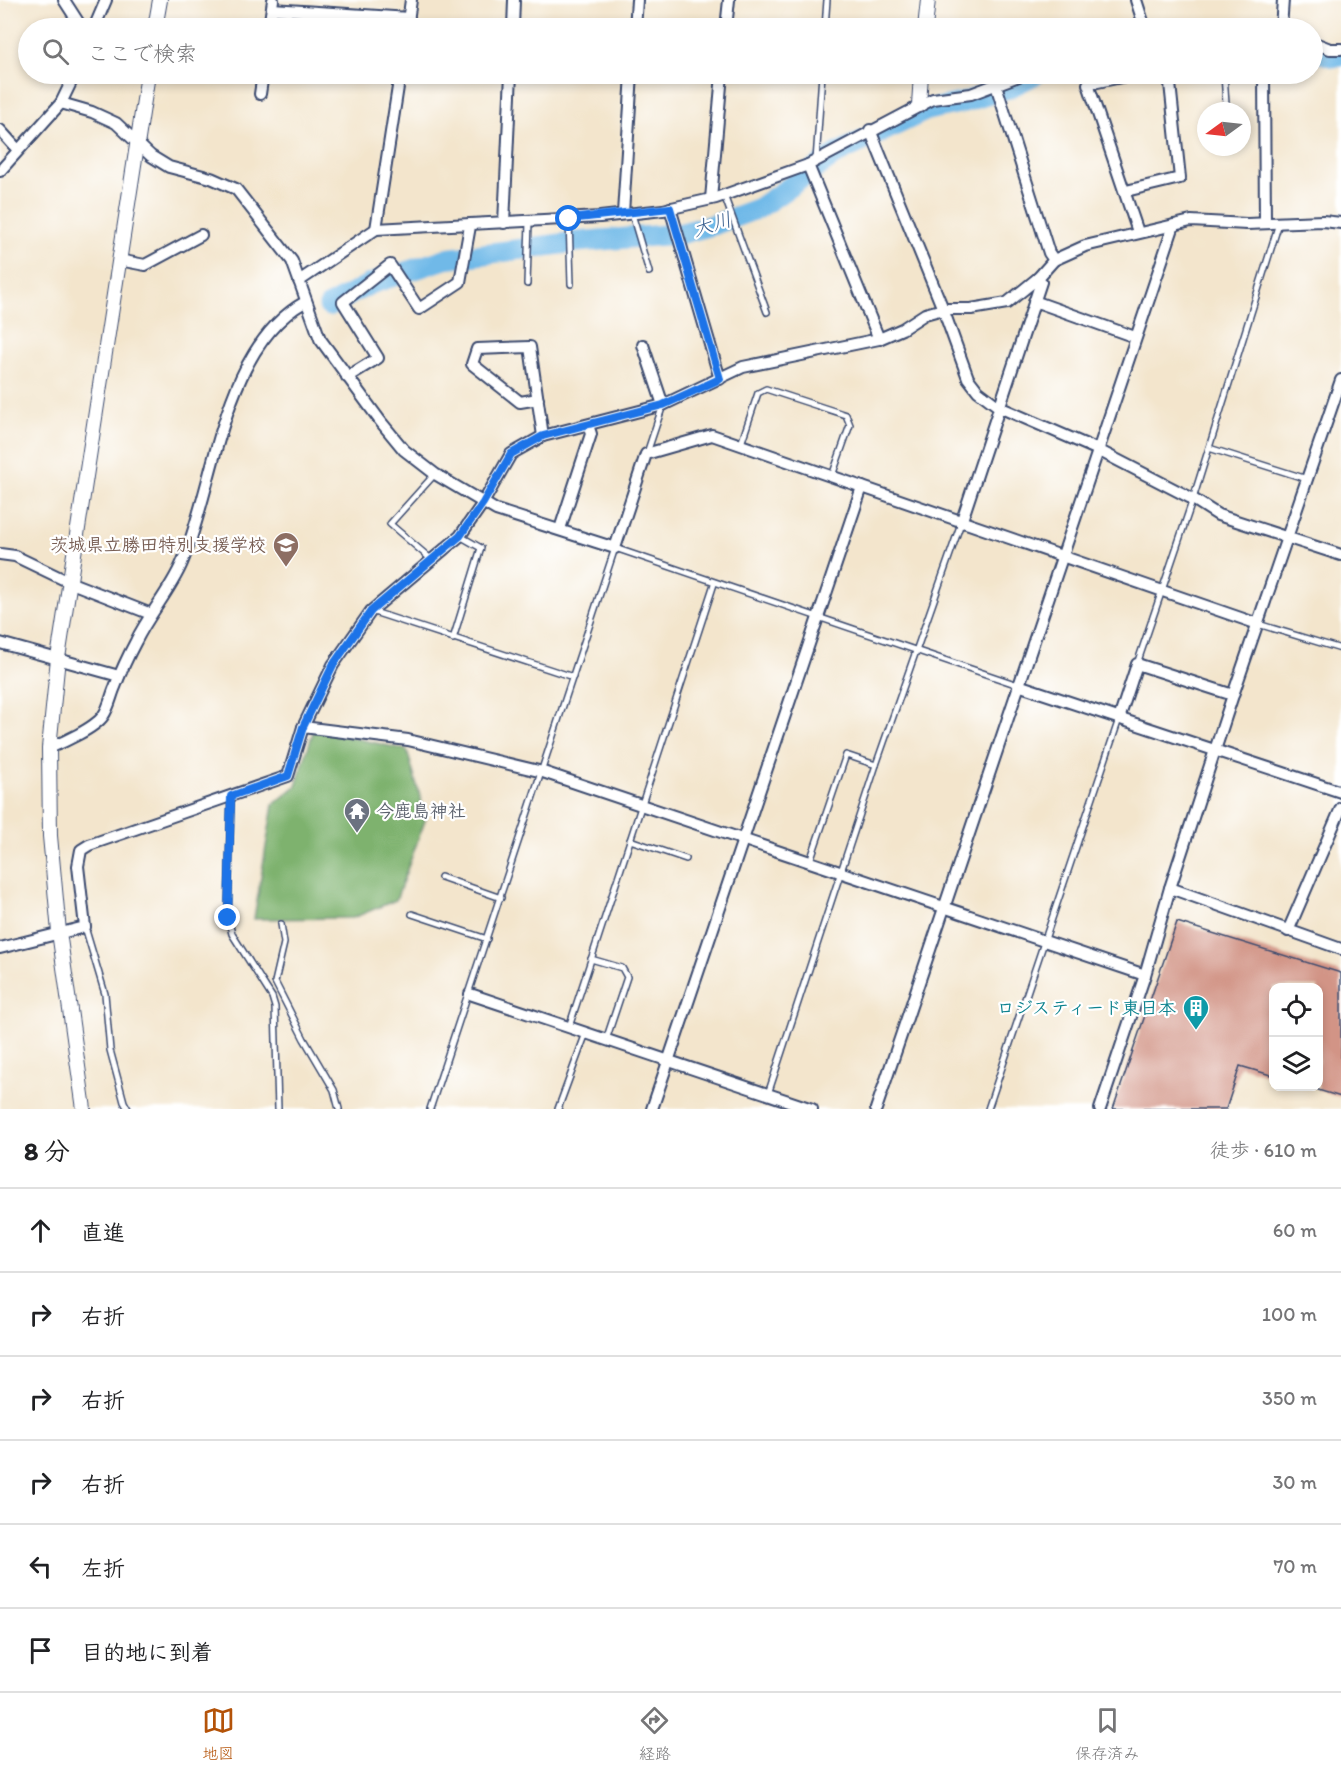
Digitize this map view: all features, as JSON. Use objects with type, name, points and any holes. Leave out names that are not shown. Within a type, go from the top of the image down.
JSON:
[{"type":"street","points":[[64,0],[76,18]]},
{"type":"street","points":[[98,18],[106,0]]},
{"type":"street","points":[[156,18],[159,0]]},
{"type":"street","points":[[409,18],[411,0]]},
{"type":"street","points":[[513,18],[514,0]]},
{"type":"street","points":[[636,18],[637,0]]},
{"type":"street","points":[[727,18],[729,0]]},
{"type":"street","points":[[926,18],[928,0]]},
{"type":"street","points":[[1136,0],[1142,18]]},
{"type":"street","points":[[1282,18],[1283,0]]},
{"type":"street","points":[[272,5],[370,18]]},
{"type":"street","points":[[1323,46],[1341,49]]},
{"type":"street","points":[[0,171],[61,102],[70,84]]},
{"type":"street","points":[[84,1109],[58,932],[50,836],[49,748],[58,658],[69,582],[146,84]]},
{"type":"street","points":[[260,94],[262,84]]},
{"type":"street","points":[[376,229],[398,84]]},
{"type":"street","points":[[504,223],[511,84]]},
{"type":"street","points":[[627,213],[632,84]]},
{"type":"street","points":[[711,199],[721,84]]},
{"type":"street","points":[[919,105],[920,84]]},
{"type":"street","points":[[1088,84],[1138,232]]},
{"type":"street","points":[[1126,191],[1180,178],[1170,84]]},
{"type":"street","points":[[1264,84],[1265,222]]},
{"type":"street","points":[[299,281],[376,229],[470,226],[569,219],[670,208],[711,199],[812,163],[870,130],[933,99],[971,94],[996,85],[1049,253],[1054,260]]},
{"type":"street","points":[[61,102],[92,111],[116,123],[151,156],[169,167],[212,178],[236,189],[287,254],[320,339],[404,450],[435,474],[496,510],[615,548],[646,454],[712,435],[1258,624]]},
{"type":"street","points":[[0,130],[18,150]]},
{"type":"street","points":[[870,130],[944,309],[968,378],[978,391],[999,407],[1096,449],[1193,499],[1218,515],[1341,555]]},
{"type":"street","points":[[812,163],[879,339]]},
{"type":"street","points":[[670,208],[720,379]]},
{"type":"street","points":[[0,948],[85,927],[78,866],[81,850],[88,845],[288,776],[303,727],[333,665],[371,611],[460,536],[483,503],[511,454],[543,436],[663,405],[743,367],[879,339],[902,329],[925,314],[944,309],[971,309],[1007,303],[1038,278],[1054,260],[1085,246],[1191,221],[1247,224],[1323,221],[1341,223]]},
{"type":"street","points":[[876,1109],[945,909],[1096,449],[1174,225]]},
{"type":"street","points":[[347,377],[378,358],[343,302],[390,265],[418,309],[460,282],[470,226]]},
{"type":"street","points":[[119,260],[145,265],[201,235]]},
{"type":"street","points":[[961,523],[1041,282],[1038,278]]},
{"type":"street","points":[[1034,301],[1135,337]]},
{"type":"street","points":[[49,748],[68,741],[103,718],[119,676],[151,614],[182,564],[210,478],[222,420],[234,394],[268,333],[290,310],[305,302]]},
{"type":"street","points":[[643,345],[663,405]]},
{"type":"street","points":[[538,399],[520,402],[472,364],[477,349],[530,347],[538,399],[543,436]]},
{"type":"street","points":[[1100,1109],[1146,975],[1170,888],[1216,753],[1233,695],[1341,380]]},
{"type":"street","points":[[560,529],[591,434],[588,424]]},
{"type":"street","points":[[652,1109],[816,617],[862,487]]},
{"type":"street","points":[[0,554],[15,556],[69,582],[151,614]]},
{"type":"street","points":[[0,643],[119,676]]},
{"type":"street","points":[[1119,719],[1137,664],[1233,695]]},
{"type":"street","points":[[1018,685],[1216,753],[1341,792]]},
{"type":"street","points":[[303,727],[408,740],[543,772],[843,872],[1044,943],[1146,975]]},
{"type":"street","points":[[1288,931],[1341,808]]},
{"type":"street","points":[[1170,888],[1341,948]]},
{"type":"street","points":[[470,994],[812,1109]]},
{"type":"lane","points":[[826,18],[827,0]]},
{"type":"lane","points":[[812,163],[821,84]]},
{"type":"lane","points":[[1225,84],[1226,102]]},
{"type":"lane","points":[[724,195],[766,312]]},
{"type":"lane","points":[[627,213],[649,272]]},
{"type":"lane","points":[[569,219],[571,284]]},
{"type":"lane","points":[[527,284],[530,222]]},
{"type":"lane","points":[[1137,664],[1193,499],[1279,222]]},
{"type":"lane","points":[[741,445],[758,393],[766,389],[846,416],[850,425],[832,476]]},
{"type":"lane","points":[[646,454],[663,405]]},
{"type":"lane","points":[[1209,448],[1307,479]]},
{"type":"lane","points":[[432,560],[390,524],[435,474]]},
{"type":"lane","points":[[768,1094],[843,872],[876,765],[961,523]]},
{"type":"lane","points":[[453,639],[481,548],[460,536]]},
{"type":"lane","points":[[430,1109],[470,994],[615,548],[714,584],[1018,685]]},
{"type":"lane","points":[[569,1027],[714,584]]},
{"type":"lane","points":[[371,611],[573,677]]},
{"type":"lane","points":[[1258,624],[1341,649]]},
{"type":"lane","points":[[988,1109],[1119,719]]},
{"type":"lane","points":[[810,861],[846,755],[876,765]]},
{"type":"lane","points":[[231,796],[228,918],[232,934],[272,997],[275,1006],[278,1109]]},
{"type":"lane","points":[[630,840],[686,859]]},
{"type":"lane","points":[[441,877],[501,898]]},
{"type":"lane","points":[[412,914],[487,939]]},
{"type":"lane","points":[[281,924],[284,943],[275,982],[304,1040],[334,1090],[339,1109]]},
{"type":"lane","points":[[85,927],[105,994],[110,1050],[128,1109]]},
{"type":"lane","points":[[591,959],[622,968],[627,977],[606,1040]]},
{"type":"lane","points":[[558,1109],[586,1033]]},
{"type":"green space","points":[[314,729],[407,750],[426,818],[396,900],[353,918],[254,919],[273,805],[296,786]]},
{"type":"building","name":"ロジスティード東日本","points":[[1177,922],[1341,973],[1341,1097],[1321,1091],[1323,983],[1269,983],[1269,1075],[1240,1066],[1226,1109],[1113,1109]]},
{"type":"waterway","name":"大川","points":[[1323,54],[1334,57],[1341,55]]},
{"type":"waterway","name":"大川","points":[[329,306],[370,284],[445,259],[576,242],[679,234],[716,224],[759,208],[838,153],[927,110],[965,102],[1016,84]]},
{"type":"place","name":"茨城県立勝田特別支援学校","points":[[286,568]]},
{"type":"place","name":"今鹿島神社","points":[[357,834]]},
{"type":"place","name":"ロジスティード東日本","points":[[1196,1031]]},
{"type":"route","points":[[228,918],[231,796],[288,776],[303,727],[333,665],[371,611],[460,536],[483,503],[511,454],[543,436],[663,405],[720,379],[670,208],[569,219]]}]
